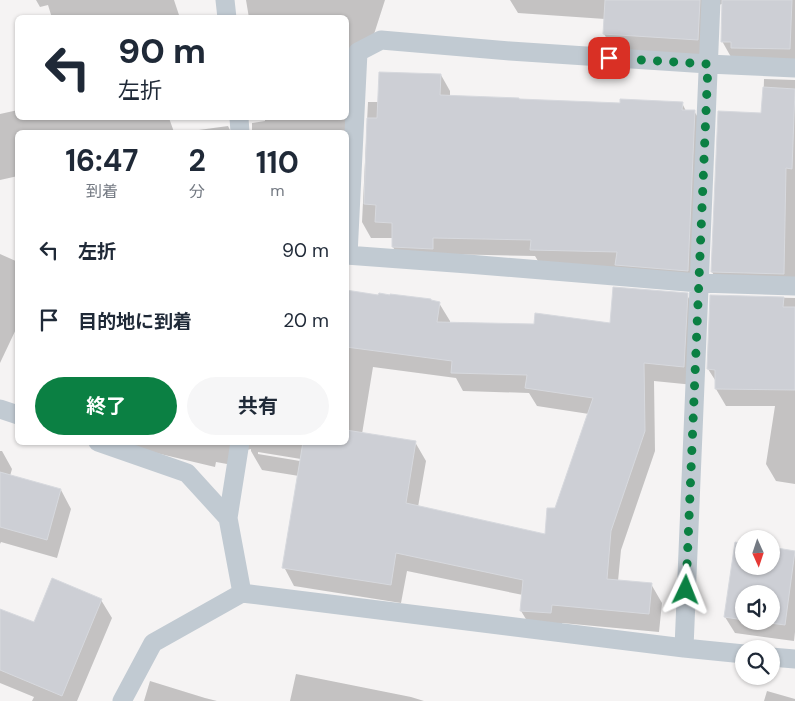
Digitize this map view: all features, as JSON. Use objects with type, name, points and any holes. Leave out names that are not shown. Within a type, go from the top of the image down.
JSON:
[{"type":"lane","points":[[225,0],[226,15]]},
{"type":"lane","points":[[684,648],[711,0]]},
{"type":"lane","points":[[349,218],[358,52],[381,40],[510,51],[795,68]]},
{"type":"lane","points":[[349,255],[698,284],[795,286]]},
{"type":"lane","points":[[0,409],[15,414]]},
{"type":"lane","points":[[107,445],[187,473],[228,518]]},
{"type":"lane","points":[[240,445],[228,518],[242,593]]},
{"type":"lane","points":[[122,701],[153,643],[242,593],[735,653]]},
{"type":"lane","points":[[780,658],[795,659]]},
{"type":"building","points":[[605,0],[700,0],[698,40],[603,34]]},
{"type":"building","points":[[722,0],[792,0],[790,49],[731,48],[731,42],[721,42]]},
{"type":"building","points":[[379,72],[441,74],[440,95],[620,103],[620,99],[683,102],[682,110],[695,110],[688,271],[615,265],[617,252],[530,250],[531,240],[433,238],[433,249],[392,247],[392,223],[375,222],[376,205],[364,204],[367,118],[377,118]]},
{"type":"building","points":[[763,87],[795,89],[792,169],[786,168],[784,274],[711,272],[718,111],[761,113]]},
{"type":"building","points":[[613,287],[688,293],[684,367],[644,363],[645,431],[611,531],[607,579],[652,583],[649,614],[552,605],[551,613],[520,611],[523,580],[396,553],[391,585],[282,568],[302,445],[349,445],[349,430],[416,441],[406,503],[545,534],[547,508],[555,508],[593,398],[525,388],[527,375],[451,373],[452,361],[349,347],[349,290],[378,295],[379,293],[431,299],[440,302],[437,322],[534,324],[535,313],[610,323]]},
{"type":"building","points":[[710,295],[784,297],[783,307],[795,307],[795,390],[715,389],[715,370],[707,369]]},
{"type":"building","points":[[0,472],[61,489],[47,540],[0,527]]},
{"type":"building","points":[[735,542],[735,575],[780,575],[780,548],[795,551],[785,625],[780,624],[780,585],[735,585],[735,619],[724,617]]},
{"type":"building","points":[[52,578],[102,599],[62,696],[0,670],[0,609],[34,622]]},
{"type":"route","points":[[609,58],[708,64],[686,590]]}]
